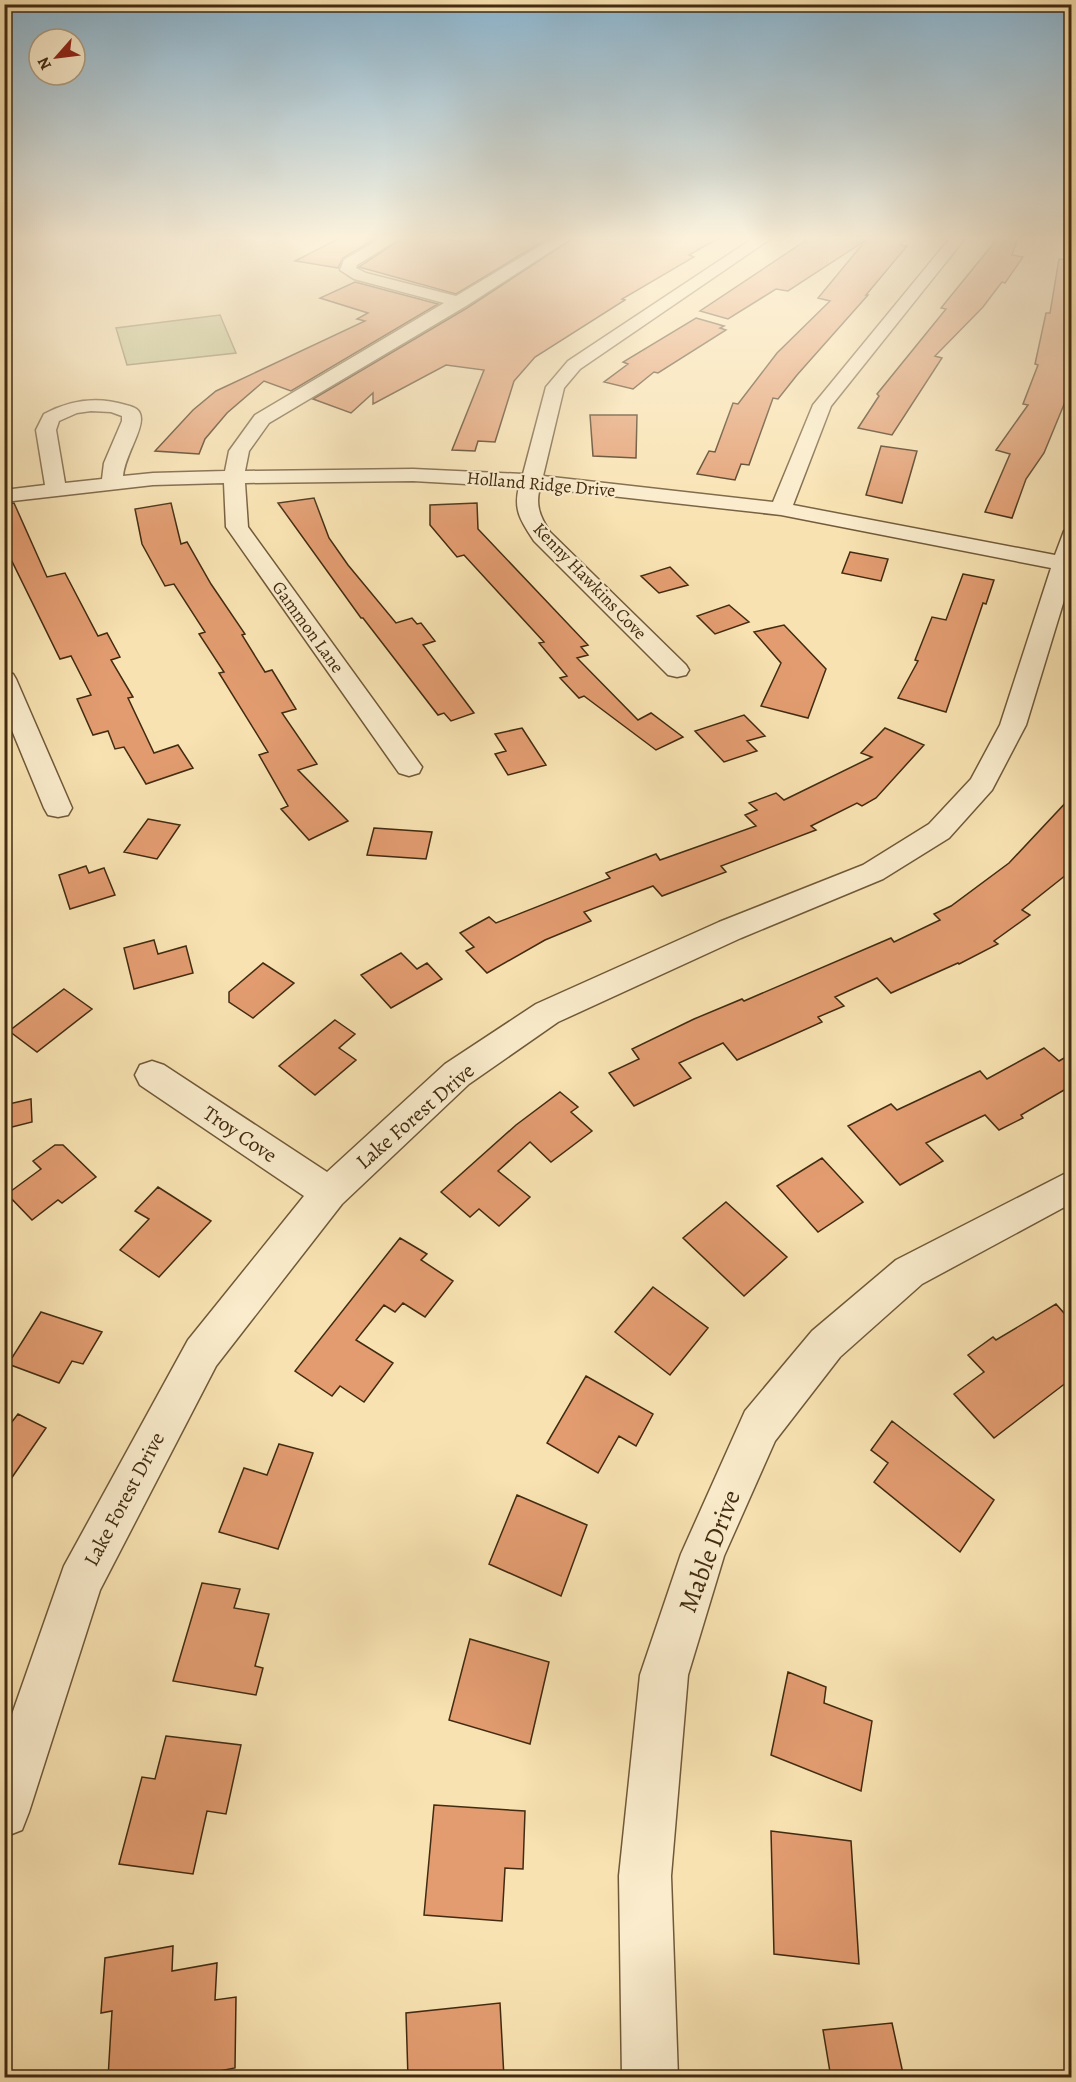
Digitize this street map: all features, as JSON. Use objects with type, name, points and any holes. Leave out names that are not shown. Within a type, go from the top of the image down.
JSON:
[{"type":"street","name":"Gammon Lane","points":[[406,334],[262,419],[239,451],[234,477],[237,527],[409,767]]},
{"type":"street","name":"Kenny Hawkins Cove","points":[[620,334],[574,365],[555,387],[526,501],[531,519],[542,536],[677,670]]},
{"type":"street","points":[[782,509],[822,405],[880,334]]},
{"type":"street","points":[[56,490],[46,430],[51,418],[91,405],[110,406],[131,413],[132,421],[114,463],[112,484]]},
{"type":"street","name":"Holland Ridge Drive","points":[[4,495],[153,479],[413,475],[532,481],[782,509],[1069,554]]},
{"type":"street","name":"Lake Forest Drive","points":[[4,1812],[86,1572],[202,1353],[329,1193],[458,1074],[547,1013],[730,930],[873,872],[939,831],[982,784],[1012,725],[1069,554]]},
{"type":"street","points":[[4,679],[58,807]]},
{"type":"street","name":"Troy Cove","points":[[152,1075],[329,1193]]},
{"type":"street","name":"Mable Drive","points":[[650,2078],[645,1876],[664,1675],[703,1554],[760,1426],[826,1344],[909,1272],[1071,1185]]},
{"type":"green space","points":[[118,334],[228,334],[236,353],[127,365]]},
{"type":"building","points":[[337,334],[387,334],[291,391],[264,381],[227,413],[205,439],[199,454],[155,451],[193,410],[216,391]]},
{"type":"building","points":[[423,334],[571,334],[535,357],[514,381],[495,442],[478,441],[475,451],[452,450],[484,370],[446,365],[373,404],[373,393],[351,413],[313,399]]},
{"type":"building","points":[[669,334],[719,334],[658,373],[654,372],[633,389],[604,382],[628,364],[623,362]]},
{"type":"building","points":[[796,334],[833,334],[778,399],[773,398],[749,465],[741,464],[735,480],[697,474],[709,451],[715,452],[733,403],[738,404],[777,353]]},
{"type":"building","points":[[926,334],[956,334],[935,356],[942,358],[892,435],[858,428],[879,396],[877,394]]},
{"type":"building","points":[[1041,334],[1071,334],[1071,394],[1065,402],[1044,453],[1026,479],[1012,518],[985,512],[1010,454],[996,450],[1028,405],[1023,404],[1038,365],[1035,364]]},
{"type":"building","points":[[590,415],[637,415],[636,458],[593,456]]},
{"type":"building","points":[[881,446],[917,451],[902,503],[866,495]]},
{"type":"building","points":[[314,498],[329,538],[348,565],[396,623],[412,618],[417,624],[421,623],[435,641],[423,645],[474,713],[451,721],[444,713],[438,715],[361,618],[278,503]]},
{"type":"building","points":[[14,503],[47,577],[65,573],[98,636],[107,633],[120,657],[111,660],[133,697],[128,698],[154,753],[178,745],[193,768],[146,784],[124,747],[115,749],[108,731],[93,735],[77,699],[91,695],[71,656],[60,659],[4,545],[4,504]]},
{"type":"building","points":[[171,503],[181,544],[187,542],[211,584],[245,634],[242,635],[265,672],[272,670],[296,709],[282,713],[317,764],[298,770],[348,821],[309,840],[281,809],[288,806],[259,755],[268,752],[219,673],[224,672],[199,634],[205,632],[174,584],[165,586],[142,544],[135,509]]},
{"type":"building","points":[[477,503],[478,529],[588,645],[581,647],[588,655],[577,658],[638,720],[651,713],[683,737],[656,750],[584,696],[579,698],[560,678],[567,676],[539,643],[544,642],[464,555],[457,557],[430,525],[430,505]]},
{"type":"building","points":[[850,552],[888,559],[881,581],[842,573]]},
{"type":"building","points":[[670,567],[688,585],[659,593],[641,576]]},
{"type":"building","points":[[963,574],[994,580],[986,604],[983,603],[946,712],[898,698],[918,661],[915,660],[932,617],[946,620]]},
{"type":"building","points":[[729,605],[749,622],[715,634],[697,616]]},
{"type":"building","points":[[784,625],[826,669],[808,718],[761,706],[781,663],[754,632]]},
{"type":"building","points":[[744,715],[765,736],[747,741],[757,751],[724,762],[695,731]]},
{"type":"building","points":[[522,728],[546,765],[508,775],[495,754],[506,751],[495,734]]},
{"type":"building","points":[[885,728],[924,745],[876,798],[862,806],[857,803],[811,826],[816,830],[721,866],[726,872],[662,896],[653,886],[584,912],[591,921],[545,940],[487,973],[466,951],[474,947],[460,933],[489,917],[496,923],[610,878],[606,873],[656,854],[660,860],[756,826],[745,815],[757,810],[749,803],[776,793],[784,800],[872,757],[861,753]]},
{"type":"building","points":[[1071,797],[1071,871],[1022,910],[1030,915],[994,941],[998,944],[959,964],[891,993],[877,978],[835,997],[844,1006],[818,1017],[822,1022],[737,1060],[723,1043],[679,1063],[691,1078],[634,1106],[609,1073],[639,1059],[632,1049],[694,1019],[742,999],[744,1001],[891,938],[894,942],[940,920],[934,914],[951,906],[1009,863]]},
{"type":"building","points":[[148,819],[180,825],[157,859],[124,852]]},
{"type":"building","points":[[374,828],[432,832],[426,859],[367,855]]},
{"type":"building","points":[[86,866],[89,873],[104,868],[115,895],[70,909],[59,875]]},
{"type":"building","points":[[154,940],[158,954],[186,946],[193,973],[134,989],[124,948]]},
{"type":"building","points":[[401,953],[417,969],[427,963],[442,979],[391,1008],[361,975]]},
{"type":"building","points":[[263,963],[294,983],[253,1018],[229,1002],[229,992]]},
{"type":"building","points":[[64,989],[92,1009],[37,1052],[9,1031]]},
{"type":"building","points":[[335,1020],[355,1034],[339,1048],[356,1060],[315,1095],[279,1066]]},
{"type":"building","points":[[1044,1048],[1059,1061],[1071,1054],[1071,1086],[1021,1115],[1023,1118],[999,1130],[985,1115],[926,1143],[943,1161],[900,1185],[848,1126],[891,1104],[897,1110],[980,1071],[987,1079]]},
{"type":"building","points":[[560,1092],[578,1107],[571,1112],[592,1131],[551,1162],[530,1142],[498,1171],[530,1197],[499,1226],[479,1209],[470,1217],[441,1192],[516,1125]]},
{"type":"building","points":[[31,1099],[32,1122],[4,1129],[4,1105]]},
{"type":"building","points":[[55,1145],[63,1145],[96,1177],[62,1203],[58,1200],[32,1220],[7,1194],[41,1169],[33,1161]]},
{"type":"building","points":[[822,1158],[863,1202],[818,1232],[777,1186]]},
{"type":"building","points":[[158,1187],[211,1221],[159,1277],[120,1250],[149,1219],[135,1211]]},
{"type":"building","points":[[726,1202],[787,1257],[744,1296],[683,1238]]},
{"type":"building","points":[[400,1238],[427,1254],[421,1260],[453,1281],[425,1317],[403,1303],[395,1312],[384,1305],[356,1340],[393,1363],[364,1402],[340,1386],[332,1396],[295,1371]]},
{"type":"building","points":[[653,1287],[708,1328],[670,1375],[615,1332]]},
{"type":"building","points":[[1056,1304],[1071,1321],[1071,1379],[994,1438],[954,1394],[984,1372],[968,1355],[993,1337],[996,1340]]},
{"type":"building","points":[[41,1312],[102,1332],[83,1364],[72,1361],[59,1383],[8,1364]]},
{"type":"building","points":[[586,1376],[653,1414],[636,1446],[619,1436],[598,1473],[547,1443]]},
{"type":"building","points":[[18,1414],[46,1428],[4,1489],[4,1432]]},
{"type":"building","points":[[892,1421],[994,1500],[960,1552],[874,1482],[888,1463],[871,1450]]},
{"type":"building","points":[[279,1444],[313,1453],[278,1549],[219,1532],[244,1468],[267,1475]]},
{"type":"building","points":[[517,1495],[587,1525],[561,1596],[489,1564]]},
{"type":"building","points":[[202,1583],[240,1589],[234,1608],[269,1614],[255,1666],[263,1668],[256,1695],[173,1681]]},
{"type":"building","points":[[470,1639],[549,1662],[530,1744],[449,1720]]},
{"type":"building","points":[[788,1672],[826,1687],[824,1703],[872,1721],[861,1791],[771,1755]]},
{"type":"building","points":[[166,1736],[241,1745],[226,1814],[207,1811],[193,1874],[119,1864],[142,1777],[155,1779]]},
{"type":"building","points":[[434,1805],[525,1811],[523,1869],[505,1868],[502,1921],[424,1915]]},
{"type":"building","points":[[771,1831],[851,1841],[859,1964],[774,1954]]},
{"type":"building","points":[[173,1946],[172,1971],[217,1963],[215,2000],[236,1997],[235,2068],[183,2078],[108,2078],[112,2011],[101,2013],[105,1958]]},
{"type":"building","points":[[500,2003],[504,2078],[408,2078],[406,2013]]},
{"type":"building","points":[[892,2023],[904,2078],[831,2078],[823,2030]]}]
